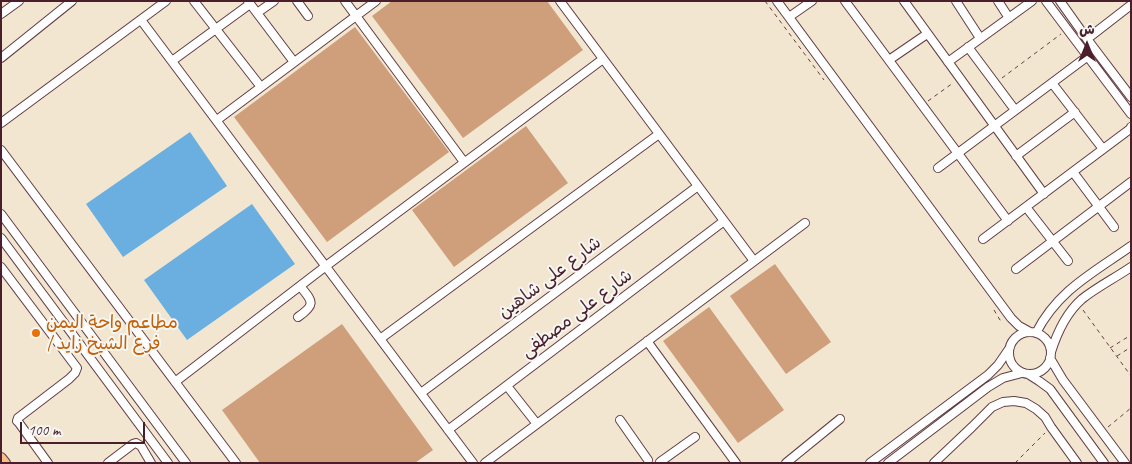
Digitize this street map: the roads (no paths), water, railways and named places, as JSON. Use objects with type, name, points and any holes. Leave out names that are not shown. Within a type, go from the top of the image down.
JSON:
[{"type":"main road","points":[[1,458],[5,463]]},
{"type":"street","points":[[1,14],[19,1]]},
{"type":"street","points":[[1,58],[62,5],[72,1]]},
{"type":"street","points":[[1,123],[166,1]]},
{"type":"street","points":[[194,1],[260,87]]},
{"type":"street","points":[[257,13],[274,1]]},
{"type":"street","points":[[297,1],[308,16]]},
{"type":"street","points":[[345,1],[464,162]]},
{"type":"street","points":[[217,120],[376,1]]},
{"type":"street","points":[[560,1],[754,261]]},
{"type":"street","points":[[777,1],[1011,318],[1020,326],[1047,340],[1056,383],[1104,463]]},
{"type":"street","points":[[789,17],[812,1]]},
{"type":"street","points":[[845,1],[1008,221]]},
{"type":"street","points":[[904,1],[1044,194]]},
{"type":"street","points":[[956,1],[980,38]]},
{"type":"street","points":[[998,1],[1009,18]]},
{"type":"street","points":[[948,62],[1032,1]]},
{"type":"street","points":[[1046,1],[1131,114]]},
{"type":"street","points":[[1051,8],[1061,1],[1131,97]]},
{"type":"street","points":[[172,61],[249,2],[294,62]]},
{"type":"street","points":[[1087,39],[1131,5]]},
{"type":"street","points":[[141,20],[473,463]]},
{"type":"street","points":[[890,60],[927,34]]},
{"type":"street","points":[[968,47],[1015,110]]},
{"type":"street","points":[[938,168],[1088,56]]},
{"type":"street","points":[[175,382],[326,266],[603,59]]},
{"type":"street","points":[[1052,83],[1103,149]]},
{"type":"street","points":[[1016,156],[1075,112]]},
{"type":"street","points":[[983,239],[1131,127]]},
{"type":"street","points":[[380,339],[659,134]]},
{"type":"street","points":[[1,150],[236,463]]},
{"type":"street","points":[[1073,172],[1114,227]]},
{"type":"street","points":[[1016,269],[1131,182]]},
{"type":"street","name":"شارع على شاهين","points":[[421,393],[698,186]]},
{"type":"street","points":[[1026,207],[1068,261]]},
{"type":"street","points":[[1,214],[186,463]]},
{"type":"street","name":"شارع على مصطفى","points":[[448,430],[724,221]]},
{"type":"street","points":[[485,463],[805,223]]},
{"type":"street","points":[[1,238],[168,463]]},
{"type":"street","points":[[1033,332],[1061,296],[1078,282],[1131,246]]},
{"type":"street","points":[[888,463],[988,387],[1003,378],[1040,372],[1051,355],[1066,318],[1092,292],[1128,269],[1115,257]]},
{"type":"street","points":[[1,267],[77,368],[69,379],[18,418],[17,421],[48,463]]},
{"type":"street","points":[[298,317],[308,310],[311,303],[300,286]]},
{"type":"street","points":[[870,463],[994,370],[1014,339],[1024,332],[1033,332]]},
{"type":"street","points":[[647,341],[736,463]]},
{"type":"street","points":[[1009,349],[1010,361],[1017,370],[1039,380],[1056,383],[1102,432],[1125,463]]},
{"type":"street","points":[[994,370],[999,371],[1003,378]]},
{"type":"street","points":[[507,386],[537,424]]},
{"type":"street","points":[[934,463],[992,407],[1003,402],[1014,401],[1026,403],[1045,417],[1077,463]]},
{"type":"street","points":[[786,463],[840,419]]},
{"type":"street","points":[[620,420],[647,461],[656,458],[661,462],[695,437]]},
{"type":"street","points":[[108,463],[136,443],[141,446],[151,463]]},
{"type":"water","points":[[190,132],[227,186],[123,257],[86,204]]},
{"type":"water","points":[[252,204],[295,264],[187,340],[144,280]]},
{"type":"place","name":"مطاعم واحة اليمن | فرع الشيخ زايد","points":[[36,333]]}]
